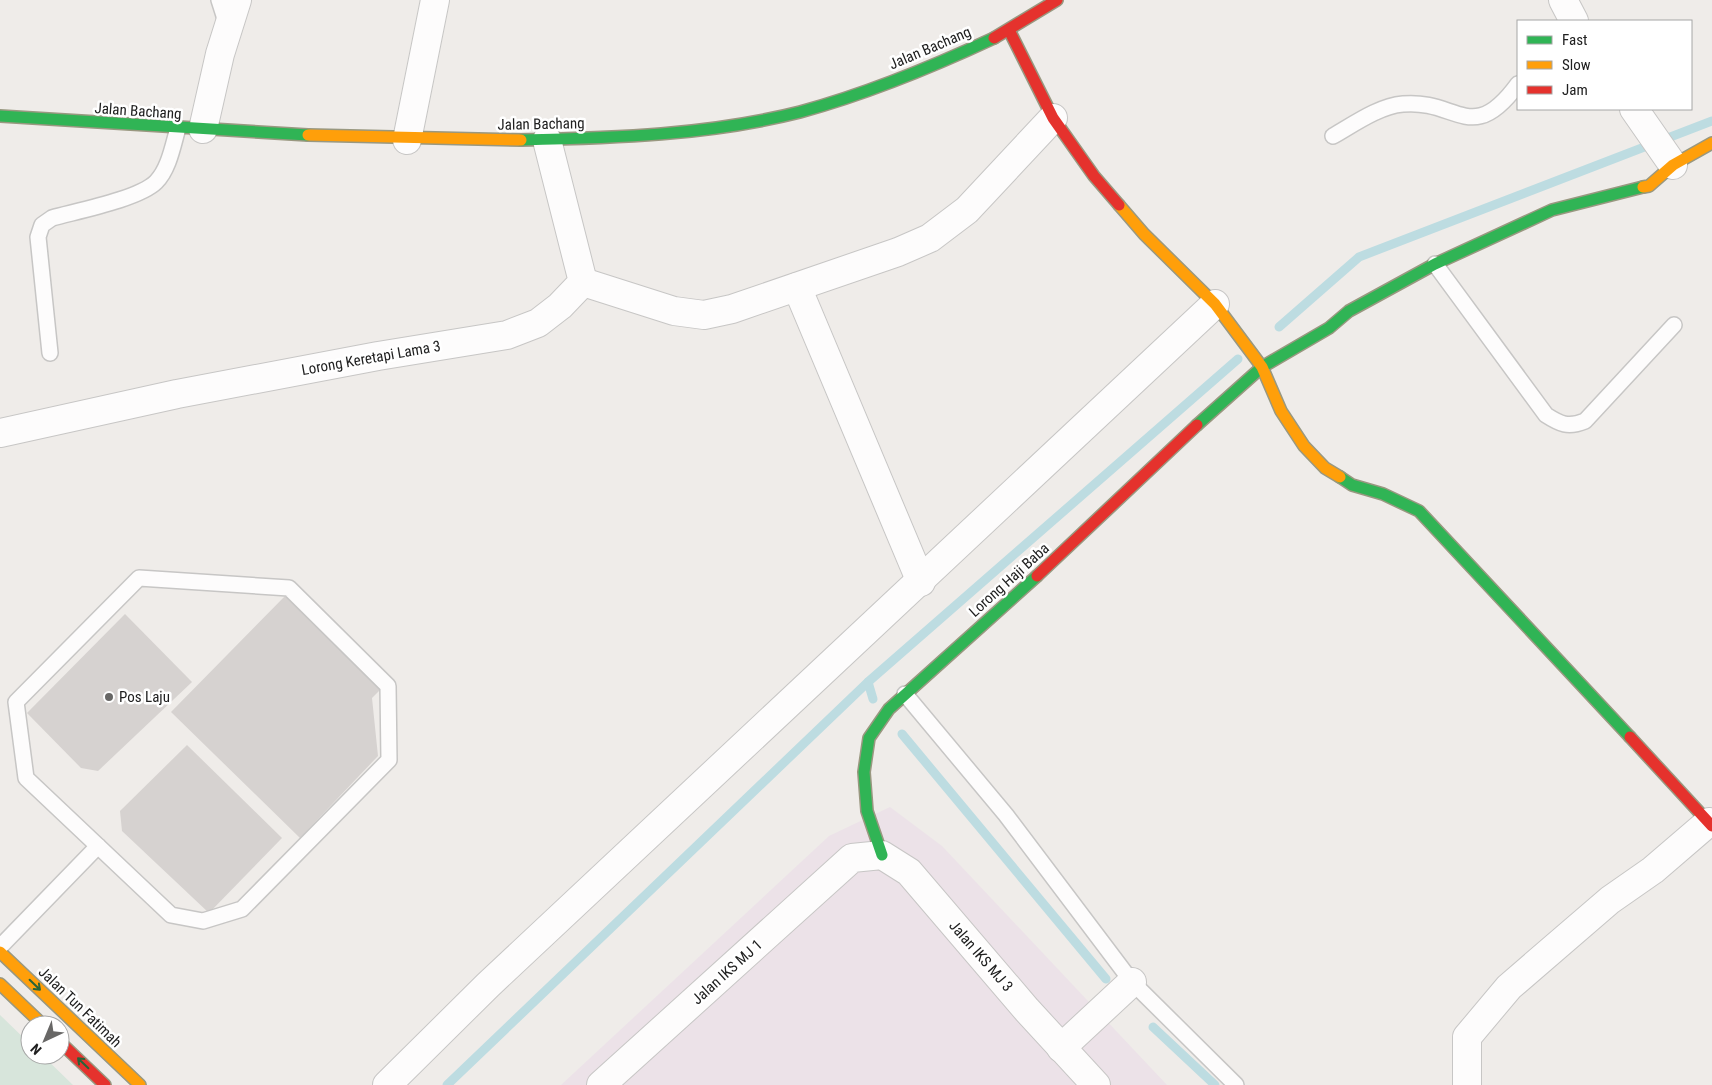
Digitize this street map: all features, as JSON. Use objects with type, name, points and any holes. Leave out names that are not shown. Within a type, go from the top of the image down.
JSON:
[{"type":"street","points":[[191,129],[220,54],[237,0]]},
{"type":"street","points":[[407,140],[435,0]]},
{"type":"street","name":"Jalan Bachang","points":[[0,116],[191,129],[407,140],[547,140],[605,138],[680,131],[734,124],[798,112],[861,92],[934,64],[1009,30],[1057,0]]},
{"type":"street","points":[[1562,0],[1573,20]]},
{"type":"street","points":[[1009,30],[1053,118],[1116,204],[1215,304],[1262,367],[1281,411],[1304,446],[1325,468],[1352,485],[1383,494],[1419,511],[1453,545],[1711,824],[1653,870],[1610,900],[1509,987],[1467,1037],[1467,1085]]},
{"type":"street","points":[[547,140],[583,282],[674,311],[704,315],[732,309],[797,287],[898,252],[930,238],[967,210],[1053,118]]},
{"type":"street","points":[[1641,119],[1670,161]]},
{"type":"street","name":"Lorong Haji Baba","points":[[882,855],[867,811],[864,772],[869,738],[889,709],[1073,544],[1183,437],[1262,367],[1330,328],[1349,311],[1435,264],[1552,210],[1649,186],[1670,161],[1712,143]]},
{"type":"street","name":"Lorong Keretapi Lama 3","points":[[0,433],[177,394],[378,356],[507,335],[538,323],[560,306],[583,282]]},
{"type":"street","points":[[797,287],[920,582]]},
{"type":"street","points":[[386,1085],[488,986],[1215,304]]},
{"type":"street","name":"Jalan IKS MJ 1","points":[[602,1085],[852,858],[882,855]]},
{"type":"street","name":"Jalan IKS MJ 3","points":[[882,855],[909,872],[1061,1048],[1096,1085]]},
{"type":"street","name":"Jalan Tun Fatimah","points":[[0,952],[140,1085]]},
{"type":"street","points":[[1061,1048],[1132,982]]},
{"type":"street","points":[[0,984],[33,1015]]},
{"type":"street","points":[[70,1052],[105,1085]]},
{"type":"lane","points":[[219,0],[228,29]]},
{"type":"lane","points":[[1333,136],[1385,108],[1402,104],[1420,105],[1467,118],[1488,114],[1506,101],[1517,85]]},
{"type":"lane","points":[[50,354],[38,237],[42,226],[52,218],[143,192],[157,181],[191,129]]},
{"type":"lane","points":[[1435,264],[1546,415],[1560,424],[1574,426],[1585,421],[1674,325]]},
{"type":"lane","points":[[139,578],[289,588],[388,686],[389,760],[242,909],[203,922],[171,915],[98,846],[26,778],[16,702],[139,578]]},
{"type":"lane","points":[[905,694],[1006,815],[1132,982],[1236,1085]]},
{"type":"lane","points":[[0,947],[98,846]]},
{"type":"shaded area","points":[[890,807],[942,846],[1167,1085],[561,1085],[829,836]]},
{"type":"shaded area","points":[[0,1015],[20,1034],[20,1065],[52,1065],[73,1085],[0,1085]]},
{"type":"building","points":[[285,596],[380,690],[372,698],[378,756],[300,838],[171,712]]},
{"type":"building","name":"Pos Laju","points":[[125,614],[192,682],[98,771],[81,768],[27,713]]},
{"type":"building","points":[[187,745],[282,838],[209,913],[122,831],[120,811]]},
{"type":"waterway","points":[[1279,327],[1359,257],[1712,121]]},
{"type":"waterway","points":[[447,1085],[868,682],[1238,359]]},
{"type":"waterway","points":[[868,682],[873,699]]},
{"type":"waterway","points":[[902,734],[1106,979]]},
{"type":"waterway","points":[[1153,1027],[1215,1085]]},
{"type":"traffic: fast","points":[[521,140],[661,134],[766,120],[825,105],[874,88],[994,38]]},
{"type":"traffic: fast","points":[[0,116],[308,135]]},
{"type":"traffic: fast","points":[[1197,425],[1262,367],[1329,328],[1349,311],[1435,264],[1552,210],[1643,187]]},
{"type":"traffic: fast","points":[[1340,477],[1352,485],[1383,494],[1419,511],[1630,737]]},
{"type":"traffic: fast","points":[[882,855],[867,811],[864,772],[869,738],[889,709],[1037,576]]},
{"type":"traffic: slow","points":[[308,135],[521,140]]},
{"type":"traffic: slow","points":[[1643,187],[1649,186],[1673,165],[1712,143]]},
{"type":"traffic: slow","points":[[1119,205],[1144,234],[1215,304],[1262,367],[1281,411],[1304,446],[1325,468],[1340,477]]},
{"type":"traffic: slow","points":[[0,952],[140,1085]]},
{"type":"traffic: slow","points":[[0,984],[33,1015]]},
{"type":"traffic: jam","points":[[994,38],[1057,0]]},
{"type":"traffic: jam","points":[[1009,30],[1053,118],[1094,176],[1119,205]]},
{"type":"traffic: jam","points":[[1037,576],[1197,425]]},
{"type":"traffic: jam","points":[[1630,737],[1712,826]]},
{"type":"traffic: jam","points":[[70,1052],[105,1085]]},
{"type":"place","name":"Pos Laju","points":[[109,697]]}]
